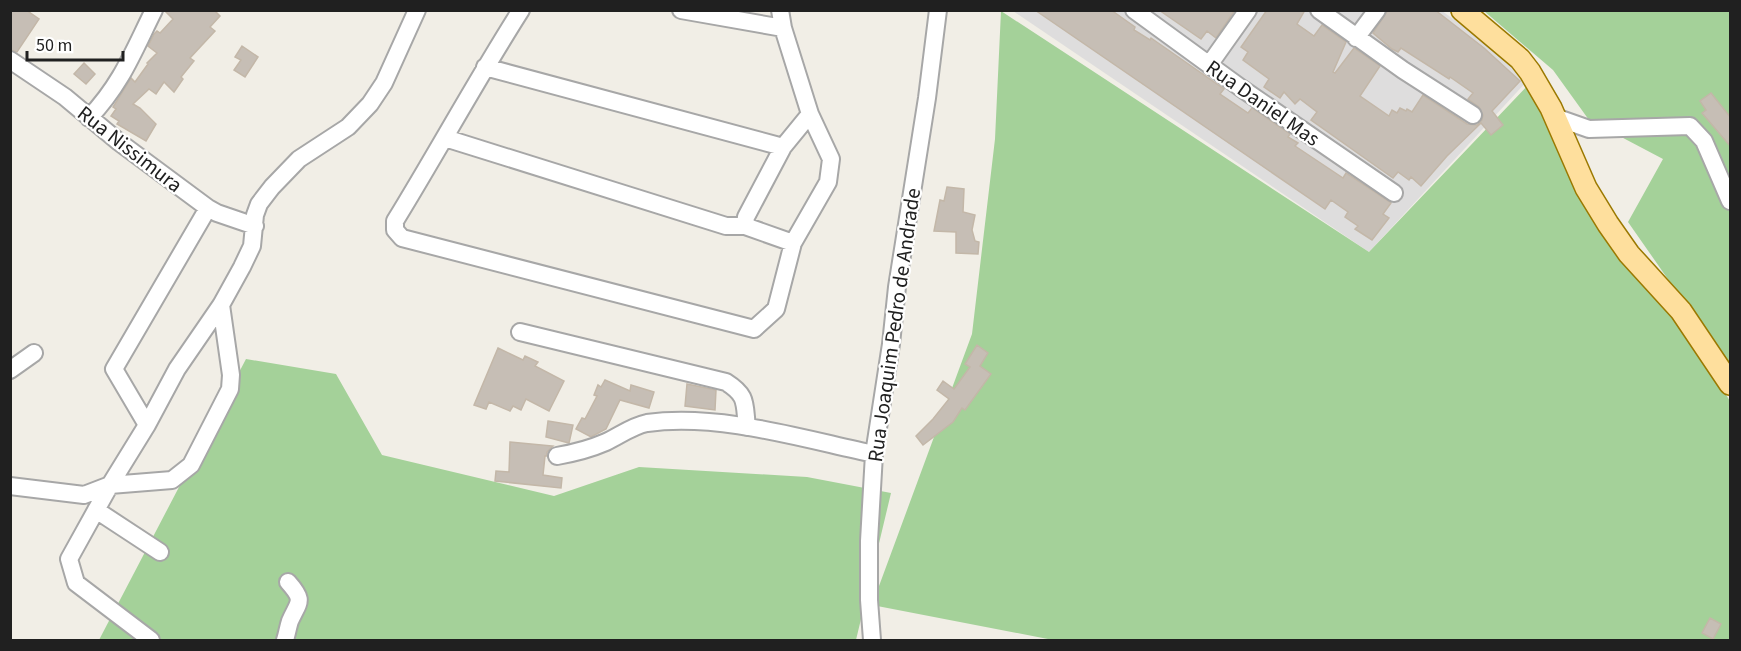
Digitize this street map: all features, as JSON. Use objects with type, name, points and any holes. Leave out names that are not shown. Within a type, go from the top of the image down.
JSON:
[{"type":"main road","points":[[1462,10],[1520,59],[1538,83],[1556,117],[1586,188],[1613,232],[1643,270],[1681,311],[1731,384]]},
{"type":"street","points":[[89,118],[120,80],[153,10]]},
{"type":"street","points":[[151,640],[76,583],[69,559],[177,369],[221,305],[249,254],[255,235],[255,215],[260,204],[299,159],[348,127],[370,104],[384,83],[417,10]]},
{"type":"street","points":[[521,10],[395,220],[395,230],[402,237],[754,329],[776,309],[793,243],[828,182],[831,159],[810,114],[783,28],[780,10]]},
{"type":"street","points":[[681,10],[783,28]]},
{"type":"street","name":"Rua Joaquim Pedro de Andrade","points":[[872,640],[868,541],[874,454],[938,10]]},
{"type":"street","name":"Rua Daniel Mas","points":[[1134,10],[1209,65],[1394,193]]},
{"type":"street","points":[[1209,65],[1248,10]]},
{"type":"street","points":[[1319,10],[1356,38],[1473,115]]},
{"type":"street","points":[[1356,38],[1377,10]]},
{"type":"street","name":"Rua Nissimura","points":[[10,60],[65,97],[89,118],[208,208],[255,226]]},
{"type":"street","points":[[485,67],[783,147]]},
{"type":"street","points":[[745,226],[746,217],[783,147],[810,114]]},
{"type":"street","points":[[1556,117],[1589,129],[1690,126],[1704,141],[1731,201]]},
{"type":"street","points":[[445,138],[726,226],[745,226],[793,243]]},
{"type":"street","points":[[147,425],[114,369],[208,208]]},
{"type":"street","points":[[10,486],[84,495],[110,485],[172,480],[191,465],[230,389],[231,375],[221,305]]},
{"type":"street","points":[[520,332],[726,382],[743,396],[747,427]]},
{"type":"street","points":[[10,370],[34,353]]},
{"type":"street","points":[[557,456],[590,448],[647,423],[720,423],[874,454]]},
{"type":"street","points":[[96,510],[160,552]]},
{"type":"street","points":[[285,640],[290,622],[299,605],[297,592],[288,582]]},
{"type":"shaded area","points":[[1013,11],[1442,11],[1528,80],[1369,252]]},
{"type":"green space","points":[[1001,11],[1369,252],[1529,84],[1730,401],[1730,640],[1053,640],[872,605],[972,334],[995,139]]},
{"type":"green space","points":[[1484,11],[1730,11],[1730,368],[1628,222],[1663,159],[1589,120],[1553,70]]},
{"type":"green space","points":[[246,359],[336,374],[382,455],[554,496],[639,467],[807,477],[891,493],[856,640],[99,640]]},
{"type":"building","points":[[10,10],[26,10],[39,19],[17,52],[10,50]]},
{"type":"building","points":[[164,10],[214,10],[220,16],[210,27],[215,31],[190,58],[194,61],[181,77],[183,79],[174,92],[164,82],[156,94],[149,89],[133,104],[156,124],[146,141],[117,124],[119,121],[111,116],[116,109],[113,107],[131,78],[135,82],[147,63],[157,53],[148,46],[154,34],[157,31],[160,33],[173,19]]},
{"type":"building","points":[[1035,10],[1111,10],[1135,27],[1134,30],[1150,40],[1151,38],[1224,89],[1220,94],[1248,113],[1252,108],[1290,134],[1288,137],[1298,143],[1295,146],[1343,178],[1346,173],[1391,203],[1383,214],[1389,218],[1372,240],[1355,229],[1358,226],[1345,217],[1348,212],[1331,200],[1325,209]]},
{"type":"building","points":[[1159,10],[1235,10],[1216,38],[1207,31],[1201,39]]},
{"type":"building","points":[[1267,10],[1305,10],[1297,24],[1314,36],[1322,25],[1346,42],[1333,72],[1335,73],[1354,48],[1380,66],[1360,96],[1389,116],[1392,110],[1397,113],[1400,108],[1412,112],[1423,95],[1467,124],[1477,125],[1483,115],[1479,107],[1468,99],[1473,93],[1401,48],[1398,52],[1392,49],[1373,33],[1388,10],[1435,10],[1484,48],[1520,81],[1492,111],[1503,125],[1491,135],[1481,123],[1447,156],[1421,186],[1411,177],[1409,180],[1398,172],[1393,178],[1311,120],[1317,112],[1300,99],[1295,104],[1284,92],[1280,98],[1264,87],[1269,79],[1243,60],[1248,52],[1241,47]]},
{"type":"building","points":[[242,46],[258,57],[245,77],[234,70],[241,60],[235,57]]},
{"type":"building","points":[[84,63],[95,74],[86,84],[74,74]]},
{"type":"building","points":[[1711,93],[1731,118],[1731,147],[1702,113],[1706,110],[1700,101]]},
{"type":"building","points":[[947,187],[964,189],[963,212],[975,215],[972,230],[975,241],[979,242],[978,254],[956,253],[956,232],[934,231],[940,200],[944,201]]},
{"type":"building","points":[[977,345],[988,353],[980,366],[991,374],[965,410],[962,408],[953,422],[923,445],[916,436],[949,399],[937,390],[943,381],[954,389],[970,367],[965,364]]},
{"type":"building","points":[[498,348],[523,360],[525,356],[538,362],[535,366],[564,381],[549,411],[526,399],[521,410],[513,406],[510,411],[489,402],[486,409],[474,405]]},
{"type":"building","points":[[605,380],[630,391],[631,385],[654,392],[649,408],[620,400],[606,429],[591,437],[576,429],[582,418],[585,419],[597,396],[594,395],[598,385],[601,387]]},
{"type":"building","points":[[687,384],[716,390],[715,410],[685,406]]},
{"type":"building","points":[[548,421],[573,425],[569,443],[546,437]]},
{"type":"building","points":[[510,442],[553,446],[545,456],[543,475],[562,478],[561,488],[495,481],[496,471],[509,472]]},
{"type":"building","points":[[1710,618],[1721,624],[1713,639],[1702,633]]}]
